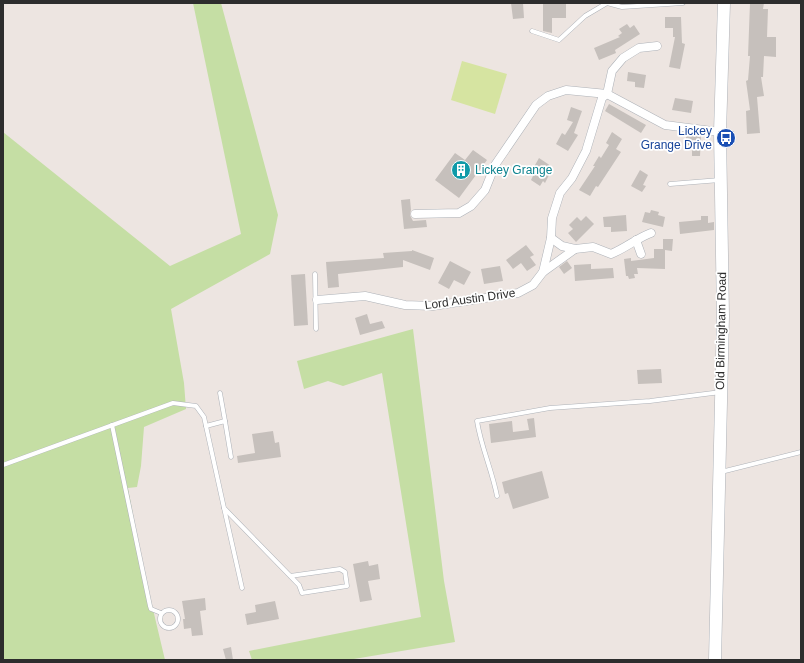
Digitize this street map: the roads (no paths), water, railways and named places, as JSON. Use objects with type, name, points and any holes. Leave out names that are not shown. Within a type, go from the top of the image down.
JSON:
[{"type":"main road","name":"Old Birmingham Road","points":[[715,660],[723,316],[720,132],[724,3]]},
{"type":"street","name":"Lord Austin Drive","points":[[317,300],[365,296],[405,306],[433,306],[518,293],[533,285],[543,272],[551,238],[552,218],[560,193],[572,178],[586,151],[602,98],[607,94],[612,71],[623,58],[639,48],[657,46]]},
{"type":"street","points":[[415,214],[459,213],[471,206],[484,190],[495,165],[536,105],[548,96],[566,90],[607,94],[664,125],[720,132]]},
{"type":"street","points":[[551,238],[562,246],[575,249],[593,247],[611,254],[651,233]]},
{"type":"street","points":[[636,240],[640,254]]},
{"type":"street","points":[[543,272],[575,249]]},
{"type":"lane","points":[[532,31],[559,40],[585,16],[607,3],[622,7],[683,3]]},
{"type":"lane","points":[[670,184],[721,180]]},
{"type":"lane","points":[[315,274],[317,300],[316,329]]},
{"type":"lane","points":[[497,496],[492,471],[480,440],[477,421],[550,408],[650,401],[721,392]]},
{"type":"lane","points":[[220,393],[231,457]]},
{"type":"lane","points":[[3,465],[173,403],[196,406],[204,417],[242,588]]},
{"type":"lane","points":[[206,426],[225,421]]},
{"type":"lane","points":[[112,425],[150,606],[151,609],[161,613],[169,609],[175,611],[178,619],[176,625],[171,628],[162,625],[160,619],[161,613]]},
{"type":"lane","points":[[719,472],[801,452]]},
{"type":"lane","points":[[224,508],[290,576],[299,585],[302,593],[347,586],[345,572],[340,569],[290,576]]},
{"type":"place","name":"Lickey Grange Drive","points":[[726,138]]},
{"type":"place","name":"Lickey Grange","points":[[461,170]]}]
